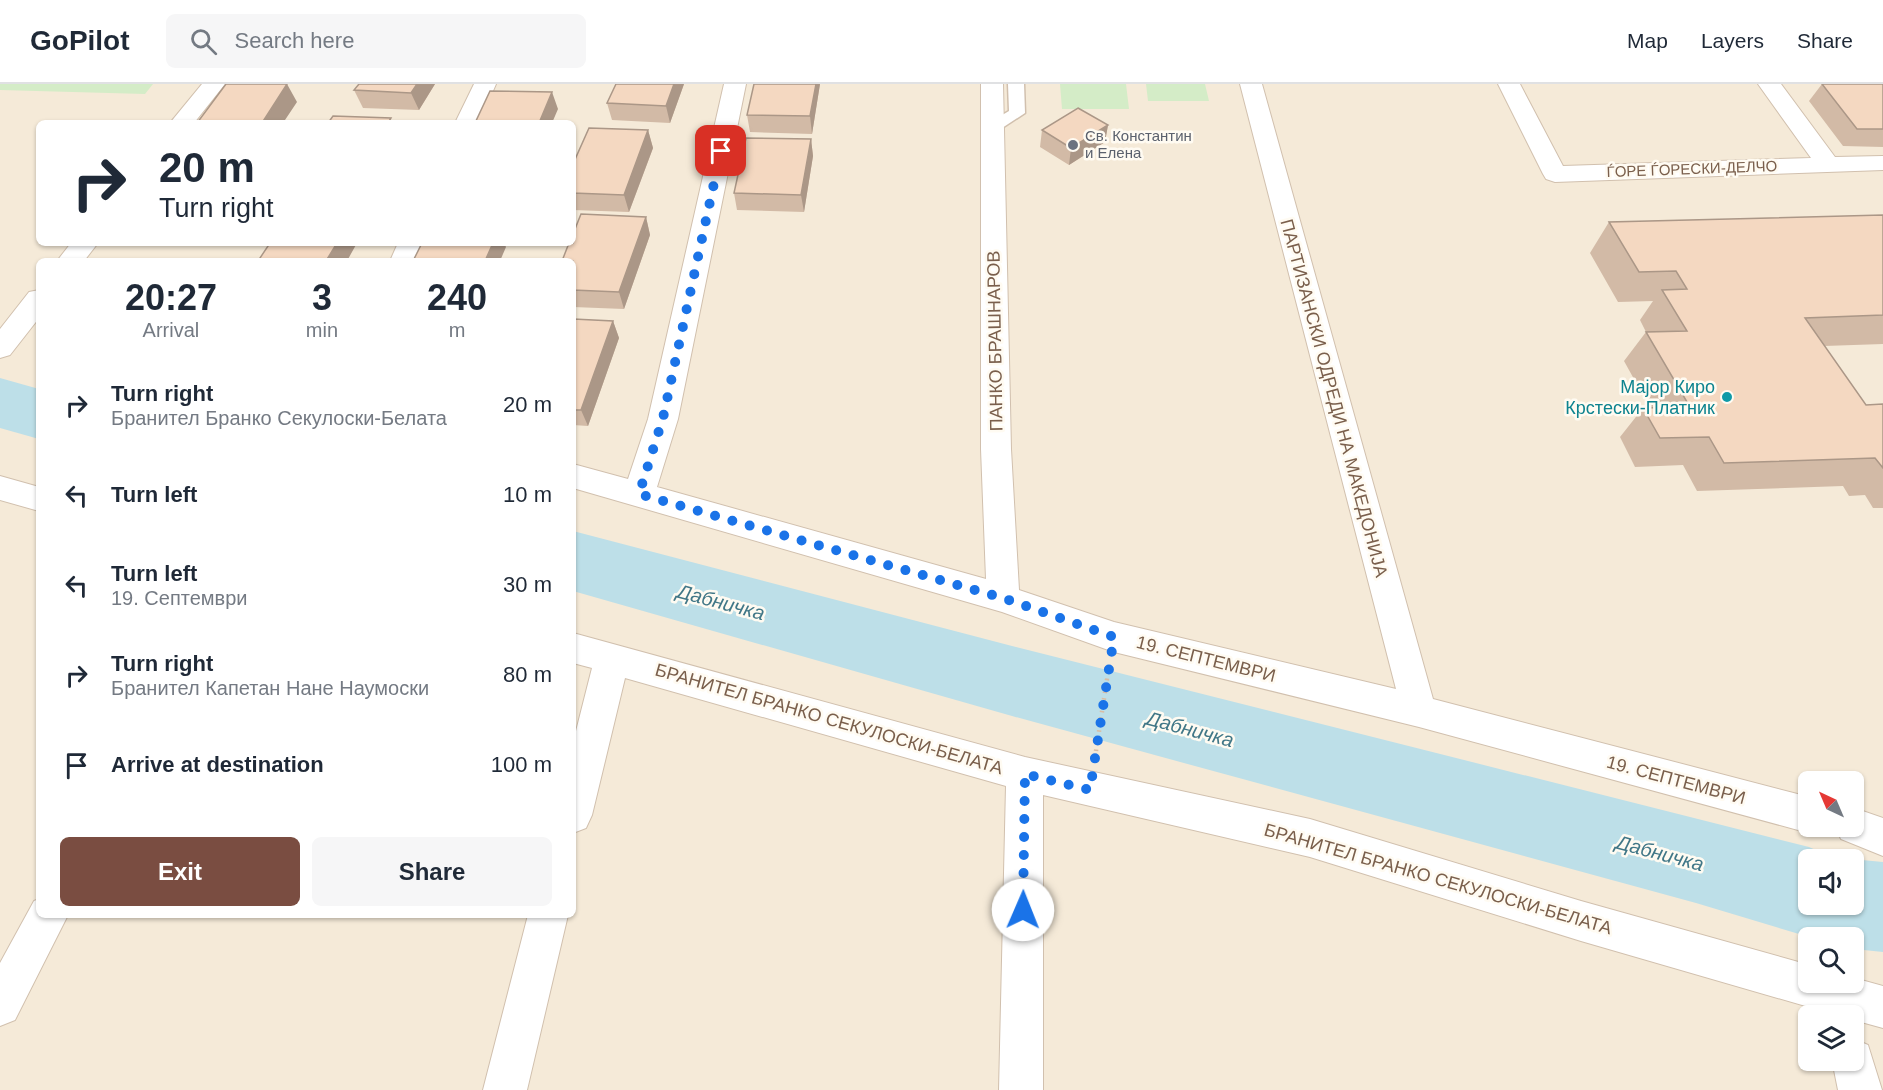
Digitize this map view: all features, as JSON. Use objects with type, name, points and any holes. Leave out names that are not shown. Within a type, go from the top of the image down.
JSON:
[{"type":"street","points":[[184,120],[214,84]]},
{"type":"street","points":[[468,120],[484,84]]},
{"type":"street","points":[[639,494],[663,418],[735,84]]},
{"type":"street","name":"ПАНКО БРАШНАРОВ","points":[[992,84],[996,449],[1003,598]]},
{"type":"street","name":"ПАРТИЗАНСКИ ОДРЕДИ НА МАКЕДОНИЈА","points":[[1251,84],[1419,711]]},
{"type":"street","name":"ЃОРЕ ЃОРЕСКИ-ДЕЛЧО","points":[[1509,84],[1555,174],[1883,163]]},
{"type":"street","points":[[1769,84],[1828,164]]},
{"type":"street","points":[[72,258],[82,246]]},
{"type":"street","points":[[4,338],[36,302]]},
{"type":"street","points":[[4,338],[36,340]]},
{"type":"street","name":"19. СЕПТЕМВРИ","points":[[576,477],[1003,598],[1114,637],[1419,711],[1798,812]]},
{"type":"street","points":[[0,488],[36,498]]},
{"type":"street","name":"БРАНИТЕЛ БРАНКО СЕКУЛОСКИ-БЕЛАТА","points":[[576,649],[1025,774],[1310,838],[1841,1004],[1883,1007]]},
{"type":"street","points":[[576,803],[612,659]]},
{"type":"street","points":[[1021,1090],[1025,774]]},
{"type":"street","points":[[1864,830],[1883,837]]},
{"type":"street","points":[[0,1005],[46,918]]},
{"type":"street","points":[[505,1090],[547,918]]},
{"type":"street","points":[[1856,1071],[1860,1090]]},
{"type":"lane","points":[[993,127],[1017,113],[1016,84]]},
{"type":"path","points":[[1090,790],[1114,637]]},
{"type":"shaded area","points":[[0,84],[1883,84],[1883,1090],[0,1090]]},
{"type":"green space","points":[[0,84],[153,84],[145,94],[0,90]]},
{"type":"green space","points":[[1060,84],[1126,84],[1129,109],[1062,109]]},
{"type":"green space","points":[[1146,84],[1205,84],[1209,101],[1148,101]]},
{"type":"building","points":[[226,84],[287,84],[264,120],[199,120]]},
{"type":"building","points":[[359,84],[417,84],[411,93],[354,90]]},
{"type":"building","points":[[616,84],[674,84],[666,106],[607,103]]},
{"type":"building","points":[[754,84],[816,84],[810,116],[747,115]]},
{"type":"building","points":[[1822,84],[1883,84],[1883,129],[1857,129]]},
{"type":"building","points":[[490,91],[552,92],[540,120],[476,120]]},
{"type":"building","points":[[1078,108],[1108,125],[1071,148],[1042,130]]},
{"type":"building","points":[[333,116],[391,118],[390,120],[330,120]]},
{"type":"building","points":[[589,128],[648,130],[624,195],[576,193],[576,157]]},
{"type":"building","points":[[746,138],[811,139],[801,195],[734,193]]},
{"type":"building","points":[[581,214],[646,217],[619,292],[576,290],[576,258],[563,258],[568,246],[576,246],[576,226]]},
{"type":"building","name":"Мајор Киро Крстески-Платник","points":[[1883,215],[1883,315],[1805,318],[1866,405],[1883,404],[1883,468],[1875,458],[1724,463],[1709,437],[1660,438],[1643,408],[1690,407],[1646,332],[1687,331],[1662,290],[1687,289],[1676,271],[1639,272],[1609,222]]},
{"type":"building","points":[[268,246],[335,246],[328,258],[260,258]]},
{"type":"building","points":[[420,246],[492,246],[486,258],[414,258]]},
{"type":"building","points":[[576,319],[613,321],[581,410],[576,410]]},
{"type":"waterway","name":"Дабничка","points":[[0,403],[36,413]]},
{"type":"waterway","name":"Дабничка","points":[[576,562],[1012,681],[1696,860],[1798,889]]},
{"type":"waterway","name":"Дабничка","points":[[1864,905],[1883,907]]},
{"type":"place","name":"Св. Константин и Елена","points":[[1073,145]]},
{"type":"place","name":"Мајор Киро Крстески-Платник","points":[[1727,397]]},
{"type":"route","points":[[721,151],[663,418],[639,494],[1003,598],[1114,637],[1090,790],[1025,774],[1023,910]]}]
